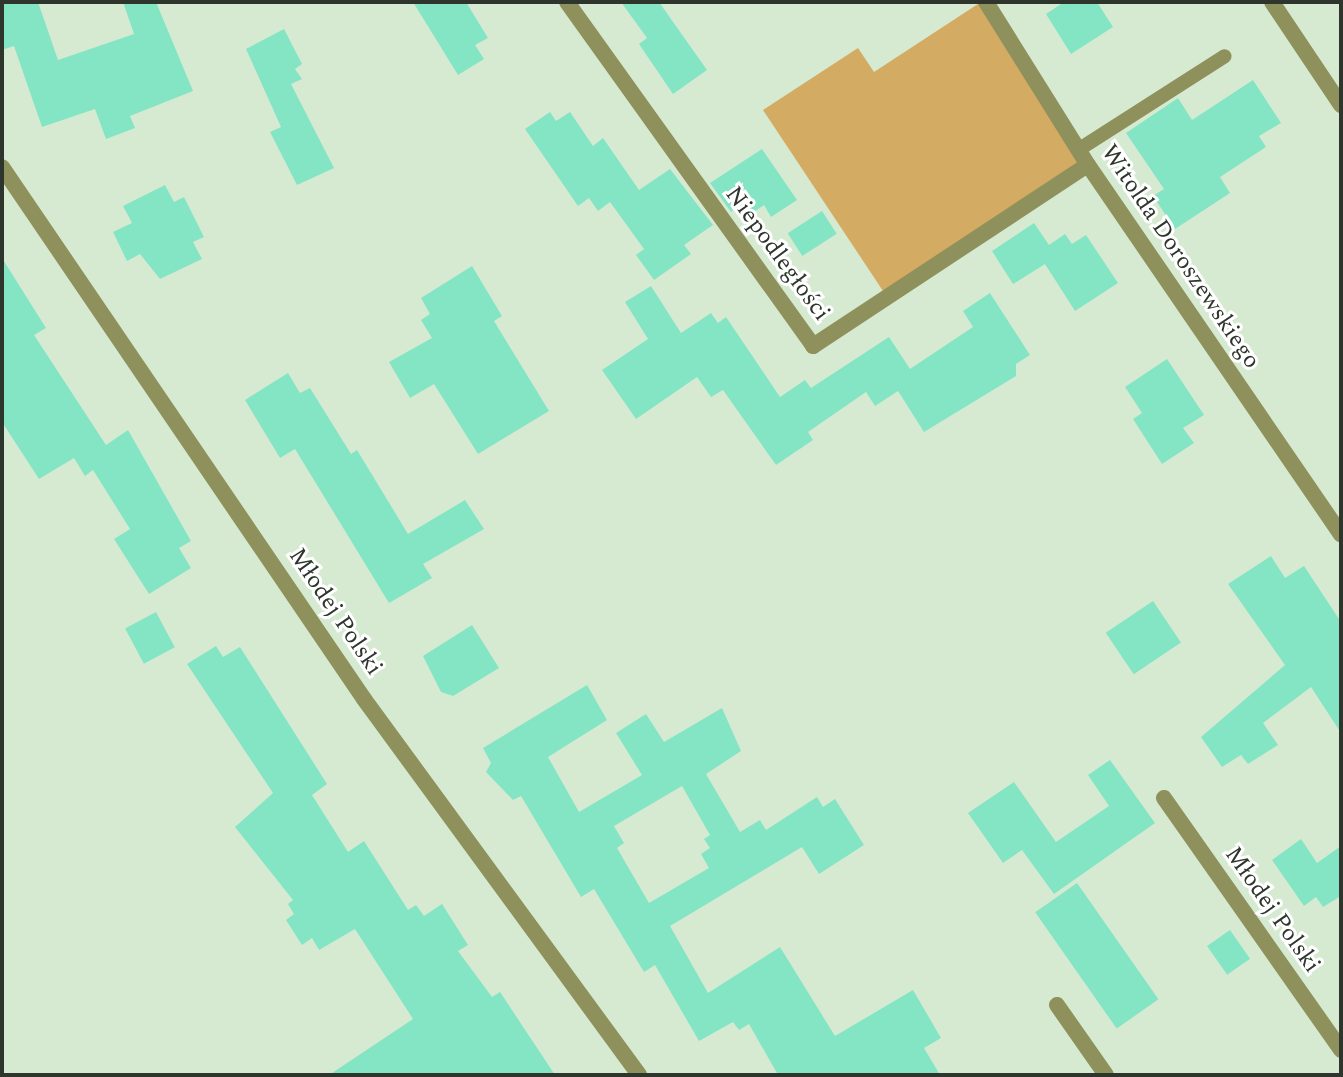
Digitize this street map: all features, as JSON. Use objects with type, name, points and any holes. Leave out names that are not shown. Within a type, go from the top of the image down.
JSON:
[{"type":"street","name":"Niepodległości","points":[[567,2],[813,346],[1083,158]]},
{"type":"street","name":"Witolda Doroszewskiego","points":[[986,2],[1083,158],[1341,535]]},
{"type":"street","points":[[1272,2],[1341,105]]},
{"type":"street","name":"Młodej Polski","points":[[2,167],[364,699],[639,1075]]},
{"type":"street","name":"Młodej Polski","points":[[1164,798],[1341,1050]]},
{"type":"street","points":[[1057,1005],[1106,1075]]},
{"type":"lane","points":[[1083,158],[1225,56]]},
{"type":"shaded area","points":[[981,2],[1088,165],[887,297],[763,110],[858,48],[874,72]]},
{"type":"building","points":[[2,2],[38,2],[58,60],[134,34],[123,2],[156,2],[193,91],[130,116],[135,128],[106,139],[95,109],[42,127],[14,46],[2,50]]},
{"type":"building","points":[[413,2],[466,2],[488,38],[475,45],[484,59],[458,75]]},
{"type":"building","points":[[621,2],[659,2],[707,70],[673,94],[639,44],[647,38]]},
{"type":"building","points":[[1064,2],[1097,2],[1113,27],[1071,54],[1046,14]]},
{"type":"building","points":[[284,29],[302,64],[295,69],[302,79],[291,84],[334,168],[297,185],[270,132],[281,127],[246,49]]},
{"type":"building","points":[[1253,80],[1281,123],[1259,136],[1266,147],[1220,177],[1230,193],[1175,229],[1153,196],[1164,189],[1126,133],[1178,98],[1192,120]]},
{"type":"building","points":[[550,112],[556,121],[570,112],[593,146],[603,138],[639,190],[670,169],[713,225],[684,245],[691,254],[654,280],[636,255],[644,249],[610,202],[598,211],[589,198],[578,206],[525,129]]},
{"type":"building","points":[[762,149],[797,200],[771,217],[764,205],[748,216],[740,205],[731,212],[710,183]]},
{"type":"building","points":[[165,185],[174,202],[184,197],[204,237],[193,242],[202,259],[160,279],[140,254],[127,261],[113,232],[132,223],[123,206]]},
{"type":"building","points":[[822,211],[837,234],[802,256],[788,233]]},
{"type":"building","points":[[1034,223],[1049,245],[1065,234],[1072,244],[1086,235],[1118,283],[1075,311],[1045,264],[1013,284],[992,251]]},
{"type":"building","points":[[2,258],[46,328],[34,335],[106,445],[128,430],[191,541],[179,548],[191,568],[149,594],[114,539],[130,529],[93,470],[85,476],[74,458],[39,479],[2,422]]},
{"type":"building","points":[[472,266],[502,316],[494,321],[549,411],[478,454],[434,384],[410,398],[389,362],[432,338],[421,320],[430,314],[421,298]]},
{"type":"building","points":[[651,286],[681,333],[711,313],[718,323],[726,317],[780,397],[805,380],[811,388],[889,337],[910,369],[973,327],[963,311],[990,293],[1030,355],[1016,364],[1016,376],[924,432],[898,391],[875,406],[866,392],[808,432],[813,440],[776,465],[723,390],[711,397],[697,377],[636,419],[602,370],[648,339],[625,302]]},
{"type":"building","points":[[1167,359],[1204,415],[1183,428],[1194,443],[1162,464],[1133,419],[1142,413],[1125,387]]},
{"type":"building","points":[[288,373],[300,393],[310,388],[351,454],[357,450],[408,534],[465,500],[484,529],[423,564],[432,578],[389,603],[295,449],[280,458],[245,400]]},
{"type":"building","points":[[1271,556],[1285,578],[1304,566],[1341,622],[1341,733],[1311,687],[1263,723],[1278,745],[1248,764],[1241,755],[1222,767],[1201,737],[1285,665],[1228,584]]},
{"type":"building","points":[[1153,601],[1181,642],[1134,674],[1106,633]]},
{"type":"building","points":[[156,612],[175,647],[144,664],[125,628]]},
{"type":"building","points":[[472,625],[499,668],[453,696],[441,692],[423,656]]},
{"type":"building","points":[[216,646],[223,657],[240,647],[327,784],[312,795],[348,852],[364,841],[408,910],[416,905],[424,916],[442,904],[468,945],[458,951],[492,997],[500,992],[555,1075],[329,1075],[413,1019],[355,929],[319,950],[312,938],[302,945],[286,920],[294,914],[288,904],[293,900],[235,827],[273,793],[187,664]]},
{"type":"building","points":[[587,685],[607,720],[548,757],[579,812],[642,775],[616,733],[646,714],[664,742],[722,708],[741,751],[706,774],[740,832],[760,820],[766,830],[817,797],[823,807],[835,799],[864,845],[819,874],[802,847],[670,926],[708,993],[780,947],[835,1036],[913,990],[941,1038],[924,1048],[940,1075],[778,1075],[749,1024],[739,1030],[733,1022],[699,1041],[655,965],[644,972],[594,889],[581,897],[521,796],[513,800],[486,772],[491,763],[483,748]],"holes":[[[682,786],[710,835],[704,839],[710,848],[701,854],[709,868],[649,903],[617,848],[624,843],[614,826]]]},
{"type":"building","points":[[1110,760],[1155,823],[1054,894],[1022,850],[1003,863],[968,813],[1014,782],[1056,842],[1109,806],[1088,775]]},
{"type":"building","points":[[1301,839],[1317,863],[1341,846],[1341,896],[1323,907],[1316,897],[1304,906],[1272,860]]},
{"type":"building","points":[[1077,883],[1158,999],[1117,1029],[1035,912]]},
{"type":"building","points":[[1230,930],[1250,959],[1227,975],[1207,946]]}]
